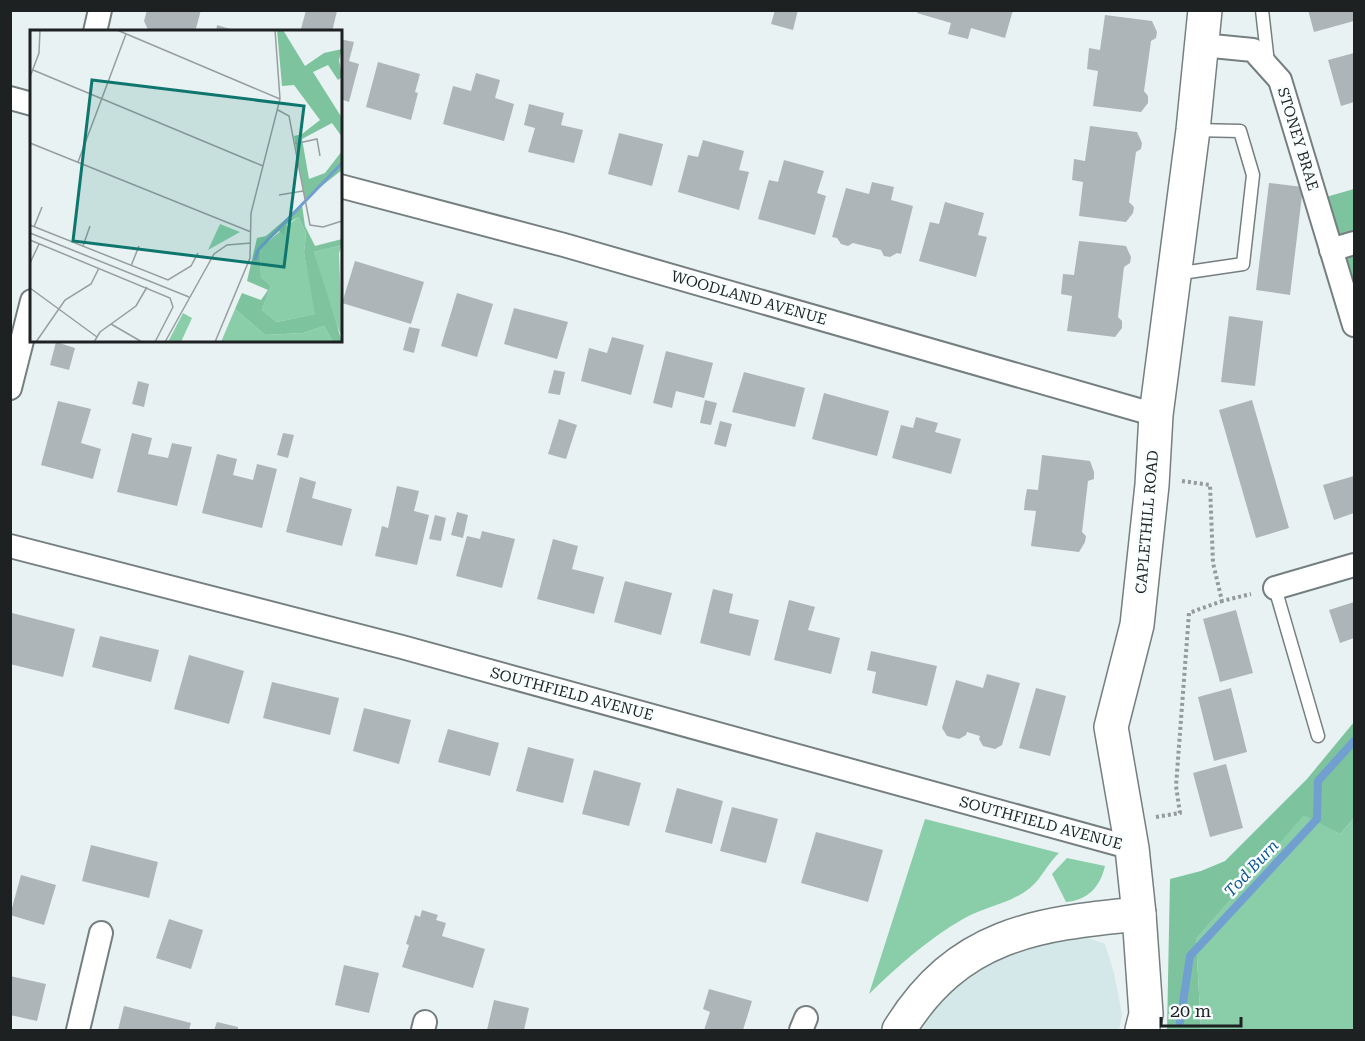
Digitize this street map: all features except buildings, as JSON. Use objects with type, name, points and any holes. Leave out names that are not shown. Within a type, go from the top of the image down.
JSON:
[{"type":"main road","name":"CAPLETHILL ROAD","points":[[1142,1030],[1146,1014],[1139,914],[1130,835],[1111,727],[1137,626],[1152,485],[1156,415],[1193,130],[1205,10]]},
{"type":"main road","points":[[899,1030],[926,992],[969,956],[988,945],[1042,927],[1076,920],[1139,914]]},
{"type":"street","points":[[96,30],[100,10]]},
{"type":"street","name":"STONEY BRAE","points":[[1202,45],[1253,50],[1280,80],[1354,325]]},
{"type":"street","points":[[10,98],[30,103]]},
{"type":"street","name":"WOODLAND AVENUE","points":[[342,187],[564,245],[1156,415]]},
{"type":"street","points":[[1331,250],[1354,243]]},
{"type":"street","points":[[10,388],[30,309]]},
{"type":"street","name":"SOUTHFIELD AVENUE","points":[[10,546],[1130,835]]},
{"type":"street","points":[[1275,588],[1354,565]]},
{"type":"street","points":[[78,1030],[101,933]]},
{"type":"lane","points":[[1262,10],[1268,64]]},
{"type":"lane","points":[[1174,274],[1243,264],[1253,175],[1239,131],[1193,130]]},
{"type":"lane","points":[[1275,588],[1318,736]]},
{"type":"path","points":[[1152,485],[1179,481],[1210,485],[1213,563],[1222,601]]},
{"type":"path","points":[[1130,835],[1180,813],[1176,786],[1190,613],[1222,601],[1275,588]]},
{"type":"shaded area","points":[[1082,936],[1105,944],[1114,973],[1122,1015],[1119,1030],[917,1030],[934,1001],[1012,945]]},
{"type":"green space","points":[[1354,189],[1354,289],[1326,197]]},
{"type":"green space","points":[[1354,722],[1354,818],[1340,834],[1304,815],[1196,939],[1201,1030],[1167,1030],[1170,879],[1201,871],[1225,861],[1307,779]]},
{"type":"green space","points":[[1304,814],[1340,834],[1354,818],[1354,1030],[1201,1030],[1196,939]]},
{"type":"green space","points":[[925,819],[1059,853],[1038,880],[1022,894],[950,927],[891,973],[869,994]]},
{"type":"green space","points":[[1067,858],[1105,866],[1100,880],[1092,891],[1074,901],[1066,902],[1052,874]]},
{"type":"waterway","name":"Tod Burn","points":[[1180,1022],[1190,956],[1317,819],[1318,781],[1354,741]]}]
